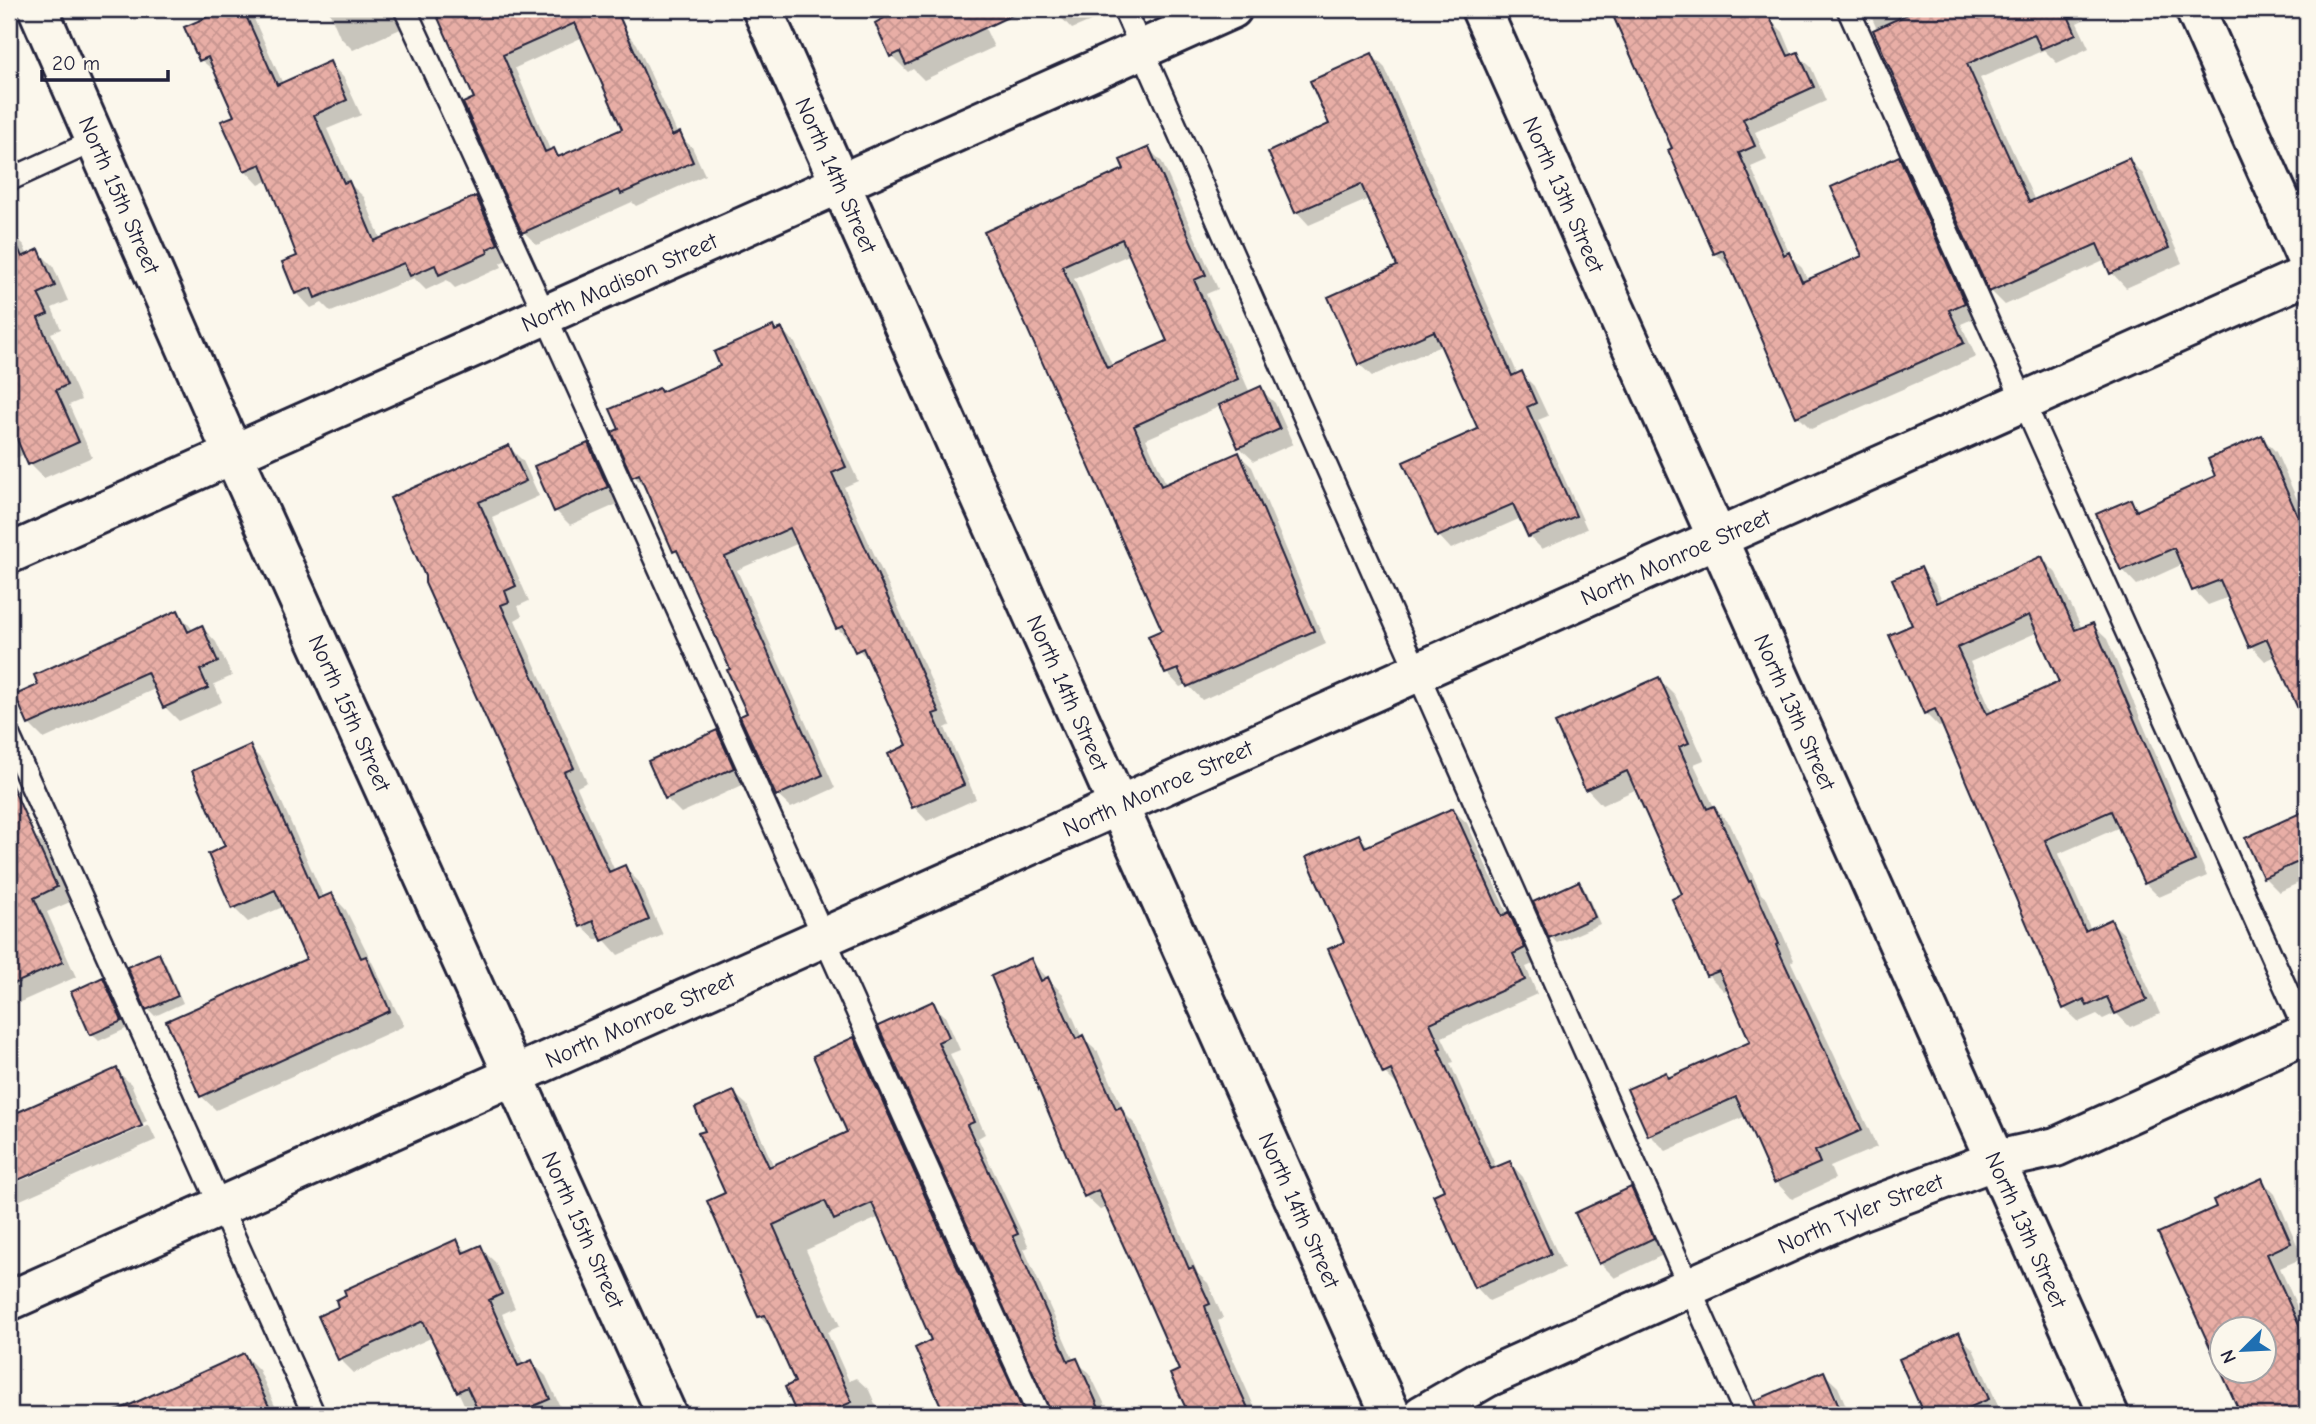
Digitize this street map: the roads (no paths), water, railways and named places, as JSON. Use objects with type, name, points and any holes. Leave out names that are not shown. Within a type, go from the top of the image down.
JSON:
[{"type":"street","name":"North 15th Street","points":[[37,9],[233,454],[667,1415]]},
{"type":"street","name":"North 14th Street","points":[[762,9],[1391,1415]]},
{"type":"street","name":"North Madison Street","points":[[9,554],[1231,9]]},
{"type":"street","name":"North 13th Street","points":[[1481,9],[2109,1415]]},
{"type":"street","points":[[2195,9],[2307,260]]},
{"type":"street","name":"North Monroe Street","points":[[9,1301],[512,1074],[2307,275]]},
{"type":"street","name":"North Tyler Street","points":[[1422,1415],[1486,1378],[1859,1210],[1996,1160],[2056,1147],[2306,1033]]},
{"type":"lane","points":[[405,9],[547,314],[821,938],[1039,1415]]},
{"type":"lane","points":[[1124,9],[1746,1415]]},
{"type":"lane","points":[[1848,9],[2306,1033]]},
{"type":"lane","points":[[9,180],[94,141]]},
{"type":"lane","points":[[9,736],[314,1415]]}]
